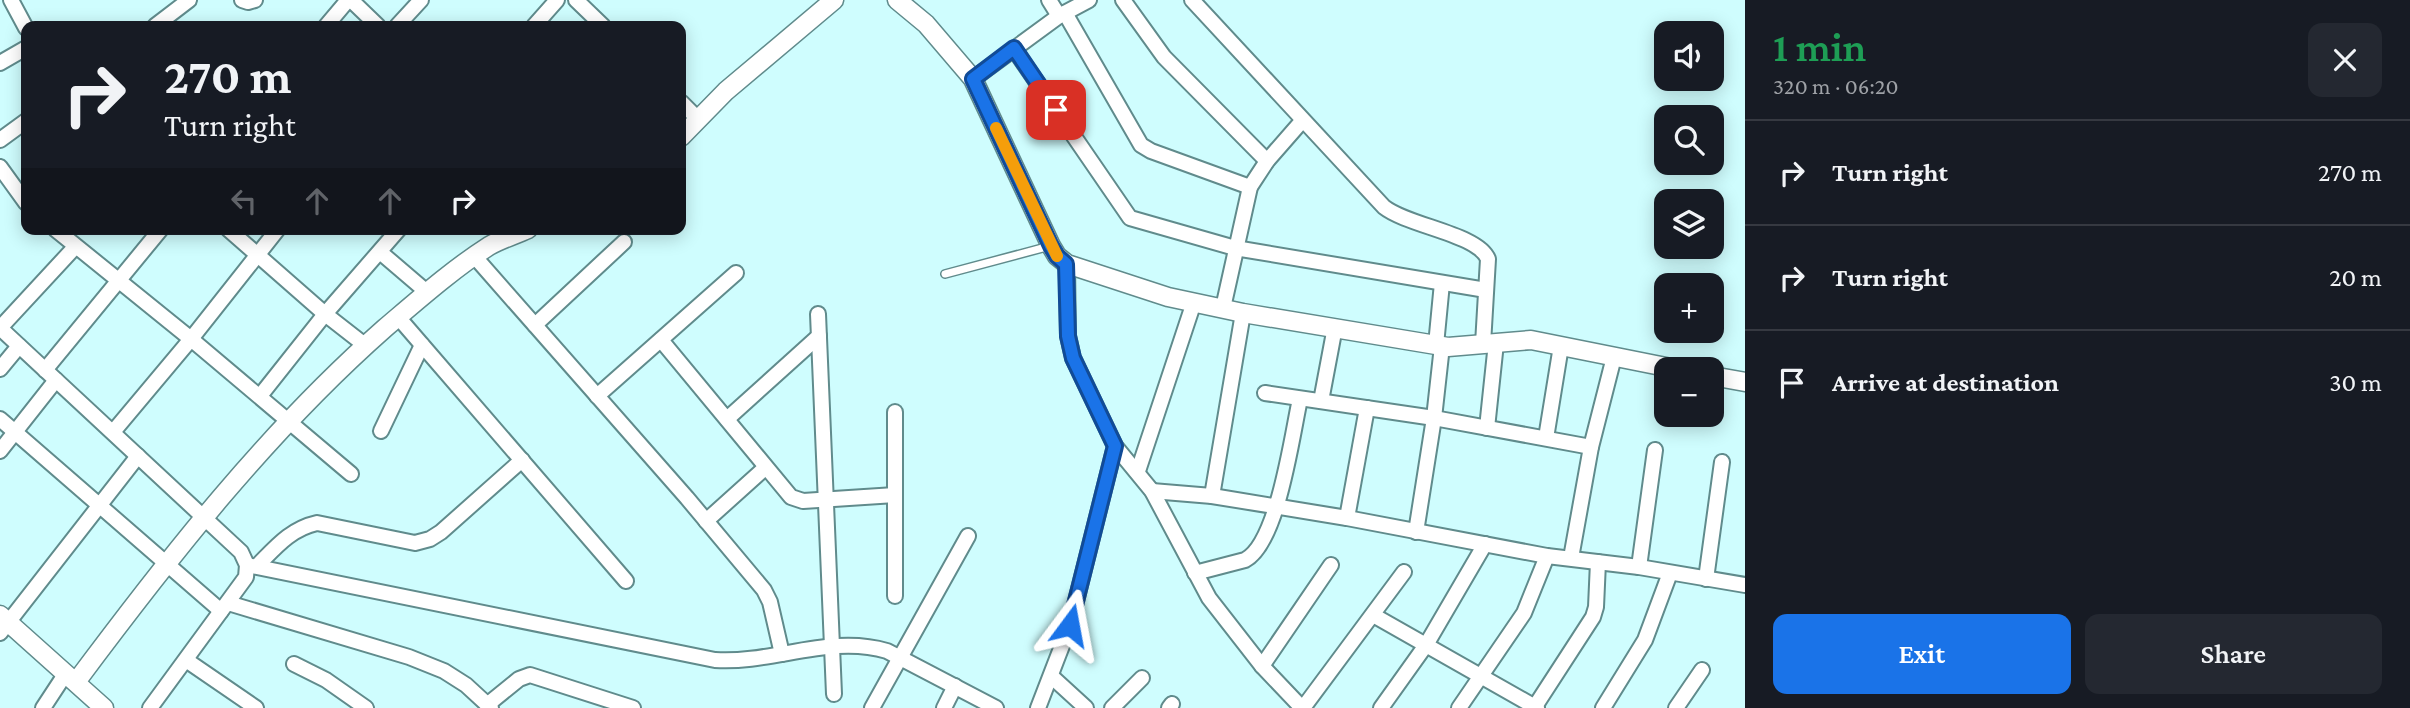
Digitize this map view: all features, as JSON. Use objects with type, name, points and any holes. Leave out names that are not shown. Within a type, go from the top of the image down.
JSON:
[{"type":"street","points":[[11,0],[22,21]]},
{"type":"street","points":[[172,21],[188,0]]},
{"type":"street","points":[[242,0],[255,0]]},
{"type":"street","points":[[330,21],[349,0],[372,21]]},
{"type":"street","points":[[402,21],[421,0]]},
{"type":"street","points":[[538,21],[557,0]]},
{"type":"street","points":[[576,0],[598,21]]},
{"type":"street","points":[[686,132],[748,72],[834,0]]},
{"type":"street","points":[[1049,0],[1062,15],[1141,145],[1250,187]]},
{"type":"street","points":[[973,79],[1062,15],[1089,0]]},
{"type":"street","points":[[1123,0],[1164,57],[1267,161]]},
{"type":"street","points":[[1192,0],[1302,121],[1391,212],[1481,248],[1488,259],[1487,428]]},
{"type":"street","points":[[899,1],[926,24],[973,79],[1051,246],[1066,264],[1168,297],[1243,313],[1439,346],[1531,340],[1654,365]]},
{"type":"street","points":[[1014,48],[1130,218],[1235,248],[1486,290]]},
{"type":"street","points":[[0,63],[21,51]]},
{"type":"street","points":[[686,107],[698,120]]},
{"type":"street","points":[[1223,308],[1250,187],[1267,161],[1302,121]]},
{"type":"street","points":[[0,140],[21,125]]},
{"type":"street","points":[[0,167],[21,196]]},
{"type":"street","points":[[62,235],[191,339],[351,474]]},
{"type":"street","points":[[0,452],[51,375],[156,235]]},
{"type":"street","points":[[235,235],[366,346]]},
{"type":"street","points":[[113,432],[273,235]]},
{"type":"street","points":[[260,396],[325,314],[380,252],[391,235]]},
{"type":"street","points":[[43,708],[167,564],[236,477],[340,369],[398,317],[475,257],[493,237]]},
{"type":"street","points":[[535,325],[624,242]]},
{"type":"street","points":[[75,247],[0,328],[252,566],[715,660],[735,662],[831,646],[876,648],[996,708]]},
{"type":"street","points":[[380,252],[428,293]]},
{"type":"street","points":[[475,257],[764,590],[770,602],[782,654]]},
{"type":"street","points":[[1066,264],[1068,336],[1073,358],[1115,446],[1152,491],[1209,598],[1262,666],[1303,708],[1404,572]]},
{"type":"street","points":[[597,396],[736,273]]},
{"type":"street","points":[[1416,532],[1434,418],[1442,283]]},
{"type":"street","points":[[1138,471],[1194,302]]},
{"type":"street","points":[[1212,496],[1243,313]]},
{"type":"street","points":[[818,314],[834,694]]},
{"type":"street","points":[[398,317],[626,581]]},
{"type":"street","points":[[1321,401],[1335,327]]},
{"type":"street","points":[[727,419],[819,336]]},
{"type":"street","points":[[661,340],[791,497],[803,501],[895,495]]},
{"type":"street","points":[[381,431],[422,345]]},
{"type":"street","points":[[0,369],[19,346]]},
{"type":"street","points":[[1546,439],[1561,346]]},
{"type":"street","points":[[1571,558],[1591,447],[1614,357]]},
{"type":"street","points":[[1724,378],[1745,382]]},
{"type":"street","points":[[1265,393],[1434,418],[1591,447]]},
{"type":"street","points":[[1195,573],[1252,557],[1262,543],[1277,506],[1300,399]]},
{"type":"street","points":[[1346,517],[1367,408]]},
{"type":"street","points":[[895,412],[895,596]]},
{"type":"street","points":[[0,419],[167,564],[225,607],[410,657],[444,671],[466,685],[489,706],[519,679],[530,676],[634,708]]},
{"type":"street","points":[[1038,708],[1070,625],[1115,446]]},
{"type":"street","points":[[1639,567],[1655,450]]},
{"type":"street","points":[[104,708],[3,623],[138,456]]},
{"type":"street","points":[[150,708],[252,566],[302,526],[317,523],[415,543],[430,539],[441,533],[522,460]]},
{"type":"street","points":[[1706,579],[1722,462]]},
{"type":"street","points":[[706,521],[765,468]]},
{"type":"street","points":[[1152,491],[1212,496],[1277,506],[1547,556],[1639,567],[1745,585]]},
{"type":"street","points":[[872,708],[968,536]]},
{"type":"street","points":[[1381,708],[1426,645],[1485,544]]},
{"type":"street","points":[[1459,708],[1524,613],[1547,556]]},
{"type":"street","points":[[1373,615],[1482,675],[1535,708],[1593,617],[1598,562]]},
{"type":"street","points":[[1262,666],[1331,565]]},
{"type":"street","points":[[1603,708],[1646,640],[1670,573]]},
{"type":"street","points":[[186,660],[256,708]]},
{"type":"street","points":[[294,664],[326,680],[366,708]]},
{"type":"street","points":[[1676,708],[1702,670]]},
{"type":"street","points":[[1051,676],[1086,708]]},
{"type":"street","points":[[1112,708],[1142,678]]},
{"type":"street","points":[[944,708],[954,686]]},
{"type":"lane","points":[[945,274],[1051,246]]},
{"type":"slow traffic","points":[[996,128],[1057,256]]},
{"type":"route","points":[[1056,110],[1014,48],[973,79],[1051,246],[1066,264],[1068,336],[1073,358],[1115,446],[1070,625]]}]
